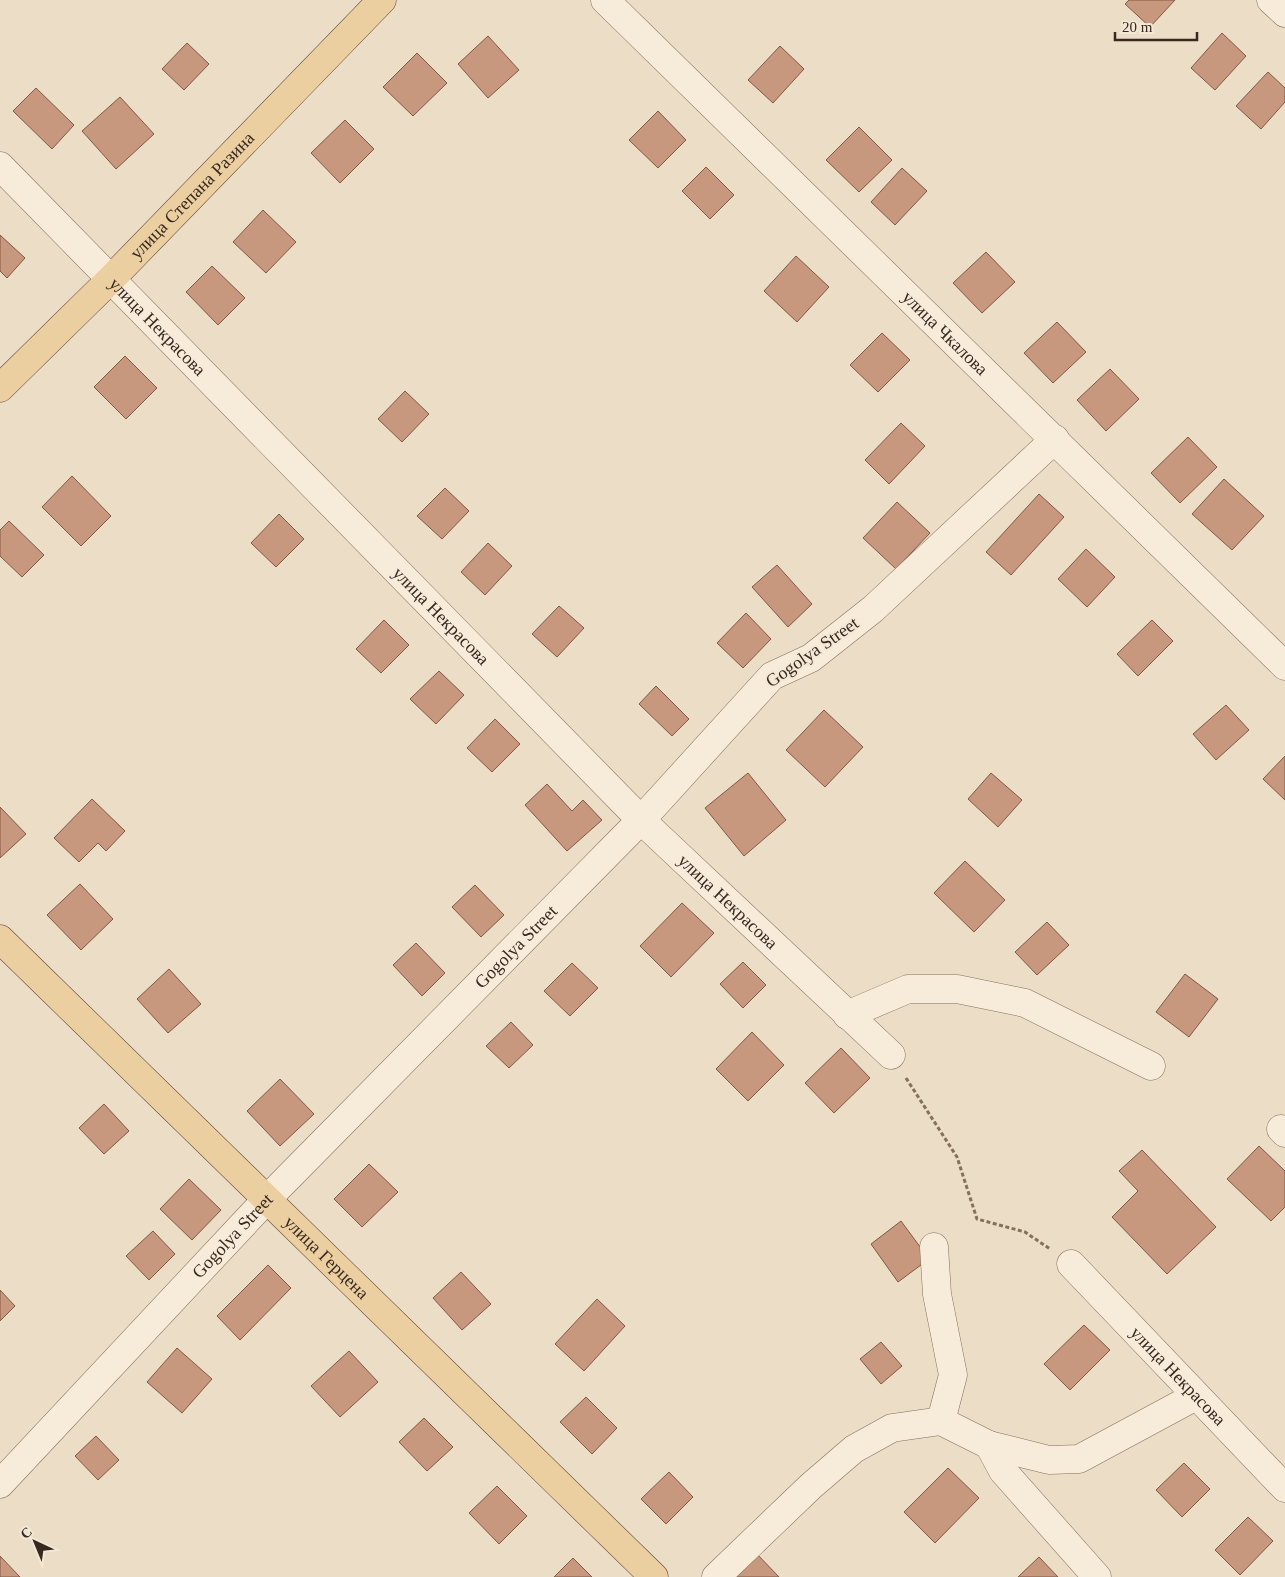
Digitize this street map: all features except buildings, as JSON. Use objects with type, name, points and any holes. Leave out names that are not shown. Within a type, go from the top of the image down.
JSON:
[{"type":"main road","name":"улица Степана Разина","points":[[0,388],[112,278],[382,0]]},
{"type":"main road","name":"улица Герцена","points":[[0,939],[654,1577]]},
{"type":"street","name":"улица Чкалова","points":[[605,0],[1285,666]]},
{"type":"street","points":[[1271,0],[1285,12]]},
{"type":"street","name":"улица Некрасова","points":[[0,166],[112,278],[641,820],[891,1056]]},
{"type":"street","name":"Gogolya Street","points":[[0,1484],[266,1200],[641,820],[772,676],[811,658],[873,609],[1055,439]]},
{"type":"street","points":[[847,1015],[908,989],[957,989],[1026,1002],[1151,1066]]},
{"type":"street","points":[[934,1247],[937,1294],[953,1375],[941,1421]]},
{"type":"street","name":"улица Некрасова","points":[[1071,1264],[1285,1488]]},
{"type":"street","points":[[716,1577],[811,1486],[854,1450],[892,1428],[941,1421],[989,1445],[1049,1460],[1079,1459],[1196,1396]]},
{"type":"street","points":[[989,1445],[1003,1472],[1097,1577]]},
{"type":"path","points":[[891,1056],[957,1157],[977,1219],[1025,1232],[1071,1264]]}]
